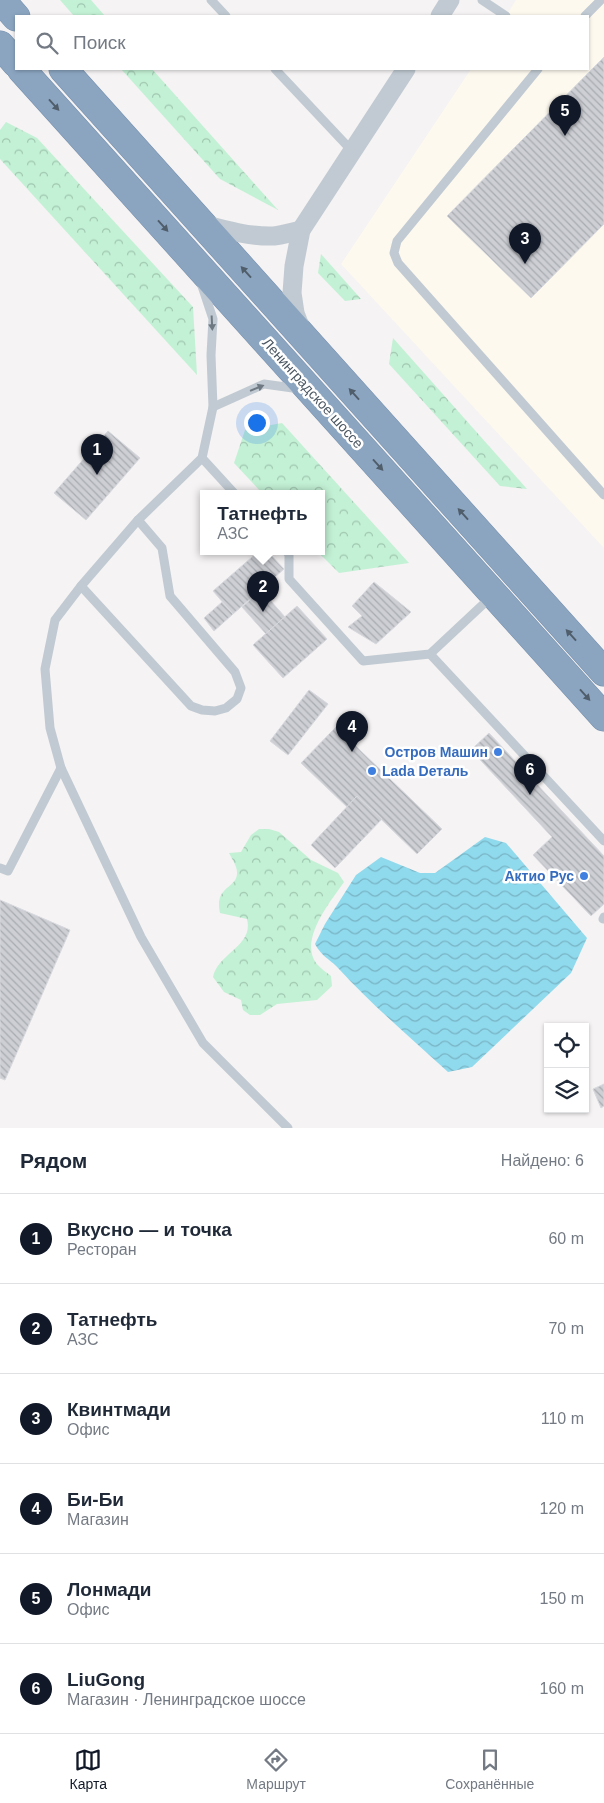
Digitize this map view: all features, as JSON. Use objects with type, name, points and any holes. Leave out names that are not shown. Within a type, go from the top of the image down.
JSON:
[{"type":"highway","points":[[1,0],[15,16]]},
{"type":"highway","points":[[0,45],[15,62]]},
{"type":"highway","name":"Ленинградское шоссе","points":[[23,70],[604,716]]},
{"type":"highway","points":[[64,70],[604,672]]},
{"type":"street","points":[[441,15],[450,0]]},
{"type":"street","points":[[303,337],[295,313],[292,293],[294,266],[301,230],[405,70]]},
{"type":"street","points":[[203,224],[231,232],[255,235],[274,236],[301,230]]},
{"type":"lane","points":[[211,0],[225,15]]},
{"type":"lane","points":[[482,0],[504,15]]},
{"type":"lane","points":[[586,15],[601,0]]},
{"type":"lane","points":[[276,70],[353,152]]},
{"type":"lane","points":[[537,70],[397,241],[394,253],[398,263],[604,495]]},
{"type":"lane","points":[[193,260],[213,319],[211,356],[213,407],[202,458],[138,520],[81,586],[55,620],[45,669],[50,728],[61,768],[141,937],[203,1043],[288,1128]]},
{"type":"lane","points":[[213,407],[264,384],[311,391]]},
{"type":"lane","points":[[202,458],[231,490]]},
{"type":"lane","points":[[81,586],[191,706],[202,710],[214,711],[226,708],[238,699],[241,688],[235,672],[170,596],[162,548],[138,520]]},
{"type":"lane","points":[[289,555],[289,578],[364,662],[430,654],[494,594]]},
{"type":"lane","points":[[430,654],[604,841]]},
{"type":"lane","points":[[0,868],[8,872],[61,768]]},
{"type":"shaded area","points":[[516,0],[604,0],[604,548],[341,264],[470,70],[589,70],[589,15],[507,15]]},
{"type":"green space","points":[[60,0],[91,0],[104,15],[73,15]]},
{"type":"green space","points":[[122,70],[153,70],[278,210],[220,179]]},
{"type":"green space","points":[[6,122],[37,138],[193,307],[197,375],[0,159],[0,130]]},
{"type":"green space","points":[[321,254],[361,299],[345,301],[318,273]]},
{"type":"green space","points":[[393,338],[527,489],[500,486],[389,364]]},
{"type":"green space","points":[[282,423],[409,563],[339,573],[321,555],[325,555],[325,490],[259,490],[234,463],[245,430]]},
{"type":"green space","points":[[259,829],[279,832],[311,860],[338,873],[344,882],[319,921],[311,943],[316,963],[331,976],[332,986],[317,1000],[277,1004],[260,1015],[250,1015],[243,1010],[241,1000],[224,992],[213,977],[221,962],[241,943],[248,928],[247,919],[220,913],[220,897],[234,882],[237,872],[229,853],[241,852],[251,835]]},
{"type":"water","points":[[485,837],[506,843],[587,938],[571,973],[472,1067],[448,1072],[392,1022],[323,955],[315,944],[325,924],[356,875],[381,857],[420,873],[435,873]]},
{"type":"building","points":[[604,57],[604,224],[531,298],[447,216]]},
{"type":"building","points":[[108,431],[140,458],[86,520],[54,493]]},
{"type":"building","points":[[254,555],[271,555],[284,569],[233,614],[213,591]]},
{"type":"building","points":[[374,582],[411,612],[376,644],[348,627],[362,616],[352,606]]},
{"type":"building","points":[[261,590],[285,617],[266,634],[242,607]]},
{"type":"building","points":[[222,602],[233,614],[214,631],[204,618]]},
{"type":"building","points":[[297,606],[327,639],[283,678],[253,645]]},
{"type":"building","points":[[309,690],[328,704],[288,755],[270,741]]},
{"type":"building","points":[[336,727],[442,829],[417,854],[357,796],[347,807],[301,763]]},
{"type":"building","points":[[489,733],[604,856],[604,904],[591,916],[533,855],[552,837],[471,750]]},
{"type":"building","points":[[357,796],[382,819],[335,868],[311,845]]},
{"type":"building","points":[[0,900],[70,930],[5,1080],[0,1078]]},
{"type":"building","points":[[604,1084],[604,1106],[601,1108],[593,1089]]},
{"type":"place","name":"Лонмади","points":[[565,136]]},
{"type":"place","name":"Квинтмади","points":[[525,264]]},
{"type":"place","name":"Вкусно — и точка","points":[[97,475]]},
{"type":"place","name":"Татнефть","points":[[263,612]]},
{"type":"place","name":"Би-Би","points":[[352,752]]},
{"type":"place","name":"Остров Машин","points":[[498,752]]},
{"type":"place","name":"Lada Dеталь","points":[[372,771]]},
{"type":"place","name":"LiuGong","points":[[530,795]]},
{"type":"place","name":"Актио Рус","points":[[584,876]]}]
